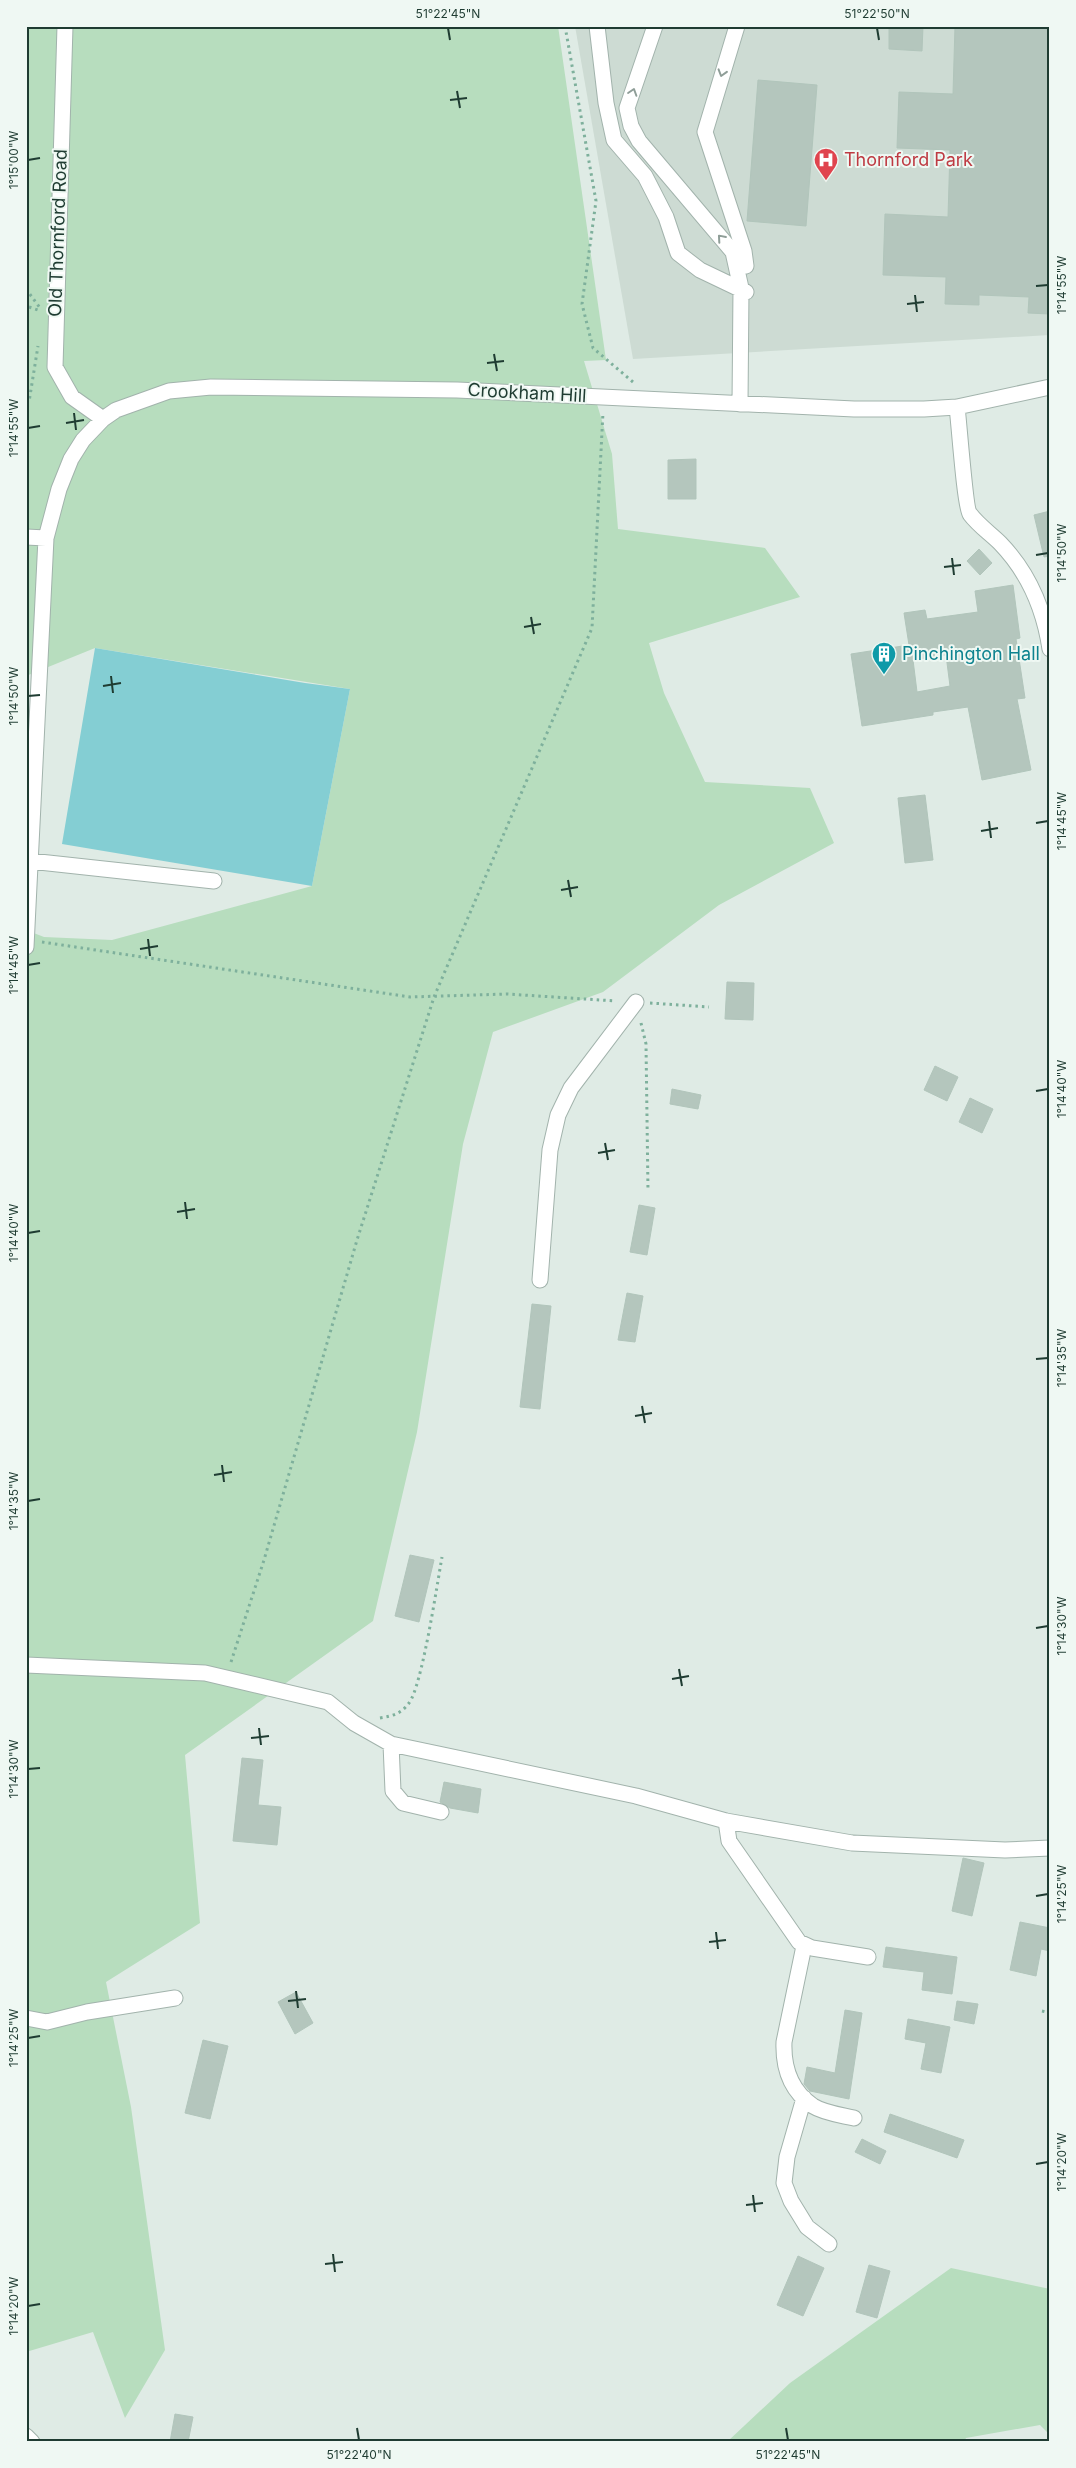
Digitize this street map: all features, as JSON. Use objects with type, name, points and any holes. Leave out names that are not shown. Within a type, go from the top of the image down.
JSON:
[{"type":"street","name":"Old Thornford Road","points":[[64,26],[54,367],[72,398],[103,419]]},
{"type":"street","points":[[597,26],[606,103],[614,140],[645,176],[666,217],[678,253],[700,270],[746,292]]},
{"type":"street","points":[[655,26],[628,108],[631,126],[639,141],[734,252],[746,292]]},
{"type":"street","points":[[737,26],[705,132],[744,250],[746,292],[745,404]]},
{"type":"street","name":"Crookham Hill","points":[[26,947],[46,538],[59,489],[71,459],[83,440],[103,419],[130,403],[169,391],[211,387],[457,390],[854,409],[957,407],[1050,387]]},
{"type":"street","points":[[957,407],[968,512],[1019,566],[1030,584],[1046,621],[1050,649]]},
{"type":"street","points":[[26,537],[46,538]]},
{"type":"street","points":[[30,861],[214,881]]},
{"type":"street","points":[[540,1280],[550,1150],[558,1115],[571,1088],[636,1002]]},
{"type":"street","points":[[26,1665],[205,1673],[328,1702],[354,1723],[391,1744],[636,1796],[726,1821],[852,1842],[1005,1850],[1050,1848]]},
{"type":"street","points":[[391,1744],[393,1791],[403,1802],[441,1812]]},
{"type":"street","points":[[726,1821],[729,1841],[791,1934],[804,1946],[868,1957]]},
{"type":"street","points":[[804,1946],[783,2054],[793,2088],[804,2098],[814,2107],[854,2118]]},
{"type":"street","points":[[26,2018],[47,2022],[87,2012],[175,1998]]},
{"type":"street","points":[[804,2098],[787,2157],[784,2183],[791,2201],[807,2227],[829,2244]]},
{"type":"street","points":[[26,2436],[32,2442]]},
{"type":"path","points":[[565,26],[596,201],[582,304],[593,348],[653,398]]},
{"type":"path","points":[[26,289],[43,312]]},
{"type":"path","points":[[26,402],[29,402],[38,339]]},
{"type":"path","points":[[226,1678],[264,1560],[357,1240],[434,997],[592,628],[599,528],[603,396]]},
{"type":"path","points":[[26,940],[410,997],[507,994],[709,1007]]},
{"type":"path","points":[[636,1002],[646,1044],[648,1191]]},
{"type":"path","points":[[354,1723],[396,1715],[410,1702],[418,1679],[442,1558]]},
{"type":"path","points":[[1042,2011],[1050,2013]]},
{"type":"shaded area","name":"Thornford Park","points":[[575,26],[1050,26],[1050,335],[633,359]]},
{"type":"green space","points":[[26,26],[558,26],[606,360],[584,361],[612,454],[618,529],[765,548],[800,597],[649,643],[664,693],[705,782],[810,788],[834,843],[719,905],[603,992],[493,1032],[463,1144],[417,1432],[373,1621],[185,1755],[200,1923],[106,1982],[131,2107],[165,2350],[125,2418],[93,2332],[26,2352],[26,930],[44,937],[112,940],[312,886],[350,689],[95,648],[26,676]]},
{"type":"green space","points":[[951,2268],[1050,2289],[1050,2435],[1040,2425],[966,2438],[964,2442],[728,2441],[790,2383]]},
{"type":"water","points":[[95,648],[350,689],[312,886],[62,844]]},
{"type":"building","points":[[889,26],[923,26],[922,51],[889,49]]},
{"type":"building","points":[[955,26],[1050,26],[1050,314],[1028,313],[1029,297],[979,295],[979,305],[945,304],[946,277],[883,275],[885,214],[948,217],[950,150],[897,148],[899,92],[953,94]]},
{"type":"building","points":[[758,80],[817,85],[806,226],[747,221]]},
{"type":"building","points":[[696,459],[696,499],[668,499],[668,460]]},
{"type":"building","points":[[1050,511],[1050,556],[1044,557],[1034,515]]},
{"type":"building","points":[[979,549],[992,563],[980,575],[967,561]]},
{"type":"building","points":[[1013,585],[1020,638],[1016,639],[1025,698],[1017,699],[1031,770],[982,780],[968,707],[933,712],[933,715],[862,726],[851,654],[909,645],[904,613],[925,610],[927,619],[978,612],[975,591]],"holes":[[[946,655],[950,686],[917,692],[913,660]]]},
{"type":"building","points":[[925,795],[933,860],[905,863],[898,798]]},
{"type":"building","points":[[727,982],[754,983],[753,1020],[725,1019]]},
{"type":"building","points":[[935,1066],[958,1077],[947,1101],[924,1090]]},
{"type":"building","points":[[672,1089],[701,1095],[698,1109],[670,1104]]},
{"type":"building","points":[[970,1098],[993,1109],[982,1133],[959,1122]]},
{"type":"building","points":[[639,1205],[655,1208],[647,1255],[630,1252]]},
{"type":"building","points":[[627,1293],[643,1296],[635,1342],[618,1340]]},
{"type":"building","points":[[532,1304],[551,1306],[540,1409],[520,1407]]},
{"type":"building","points":[[410,1555],[434,1560],[419,1622],[395,1616]]},
{"type":"building","points":[[242,1758],[263,1760],[258,1805],[281,1807],[277,1845],[233,1841]]},
{"type":"building","points":[[444,1782],[481,1789],[478,1813],[450,1808],[440,1802]]},
{"type":"building","points":[[963,1858],[984,1863],[972,1916],[952,1911]]},
{"type":"building","points":[[1020,1922],[1050,1928],[1050,1951],[1041,1949],[1036,1976],[1010,1970]]},
{"type":"building","points":[[886,1947],[957,1957],[952,1994],[922,1990],[924,1972],[883,1967]]},
{"type":"building","points":[[296,1992],[313,2023],[295,2034],[278,2002]]},
{"type":"building","points":[[957,2001],[978,2004],[974,2024],[954,2020]]},
{"type":"building","points":[[845,2010],[862,2013],[849,2099],[810,2091],[804,2084],[807,2067],[835,2073]]},
{"type":"building","points":[[908,2019],[950,2027],[941,2073],[921,2069],[926,2043],[905,2039]]},
{"type":"building","points":[[203,2040],[228,2046],[210,2119],[185,2113]]},
{"type":"building","points":[[890,2114],[964,2140],[957,2158],[884,2132]]},
{"type":"building","points":[[862,2139],[886,2151],[880,2164],[855,2152]]},
{"type":"building","points":[[798,2256],[824,2268],[803,2316],[777,2305]]},
{"type":"building","points":[[869,2265],[890,2271],[877,2318],[856,2312]]},
{"type":"building","points":[[175,2414],[193,2417],[188,2442],[170,2442]]},
{"type":"place","name":"Thornford Park","points":[[826,181]]},
{"type":"place","name":"Pinchington Hall","points":[[884,675]]}]
